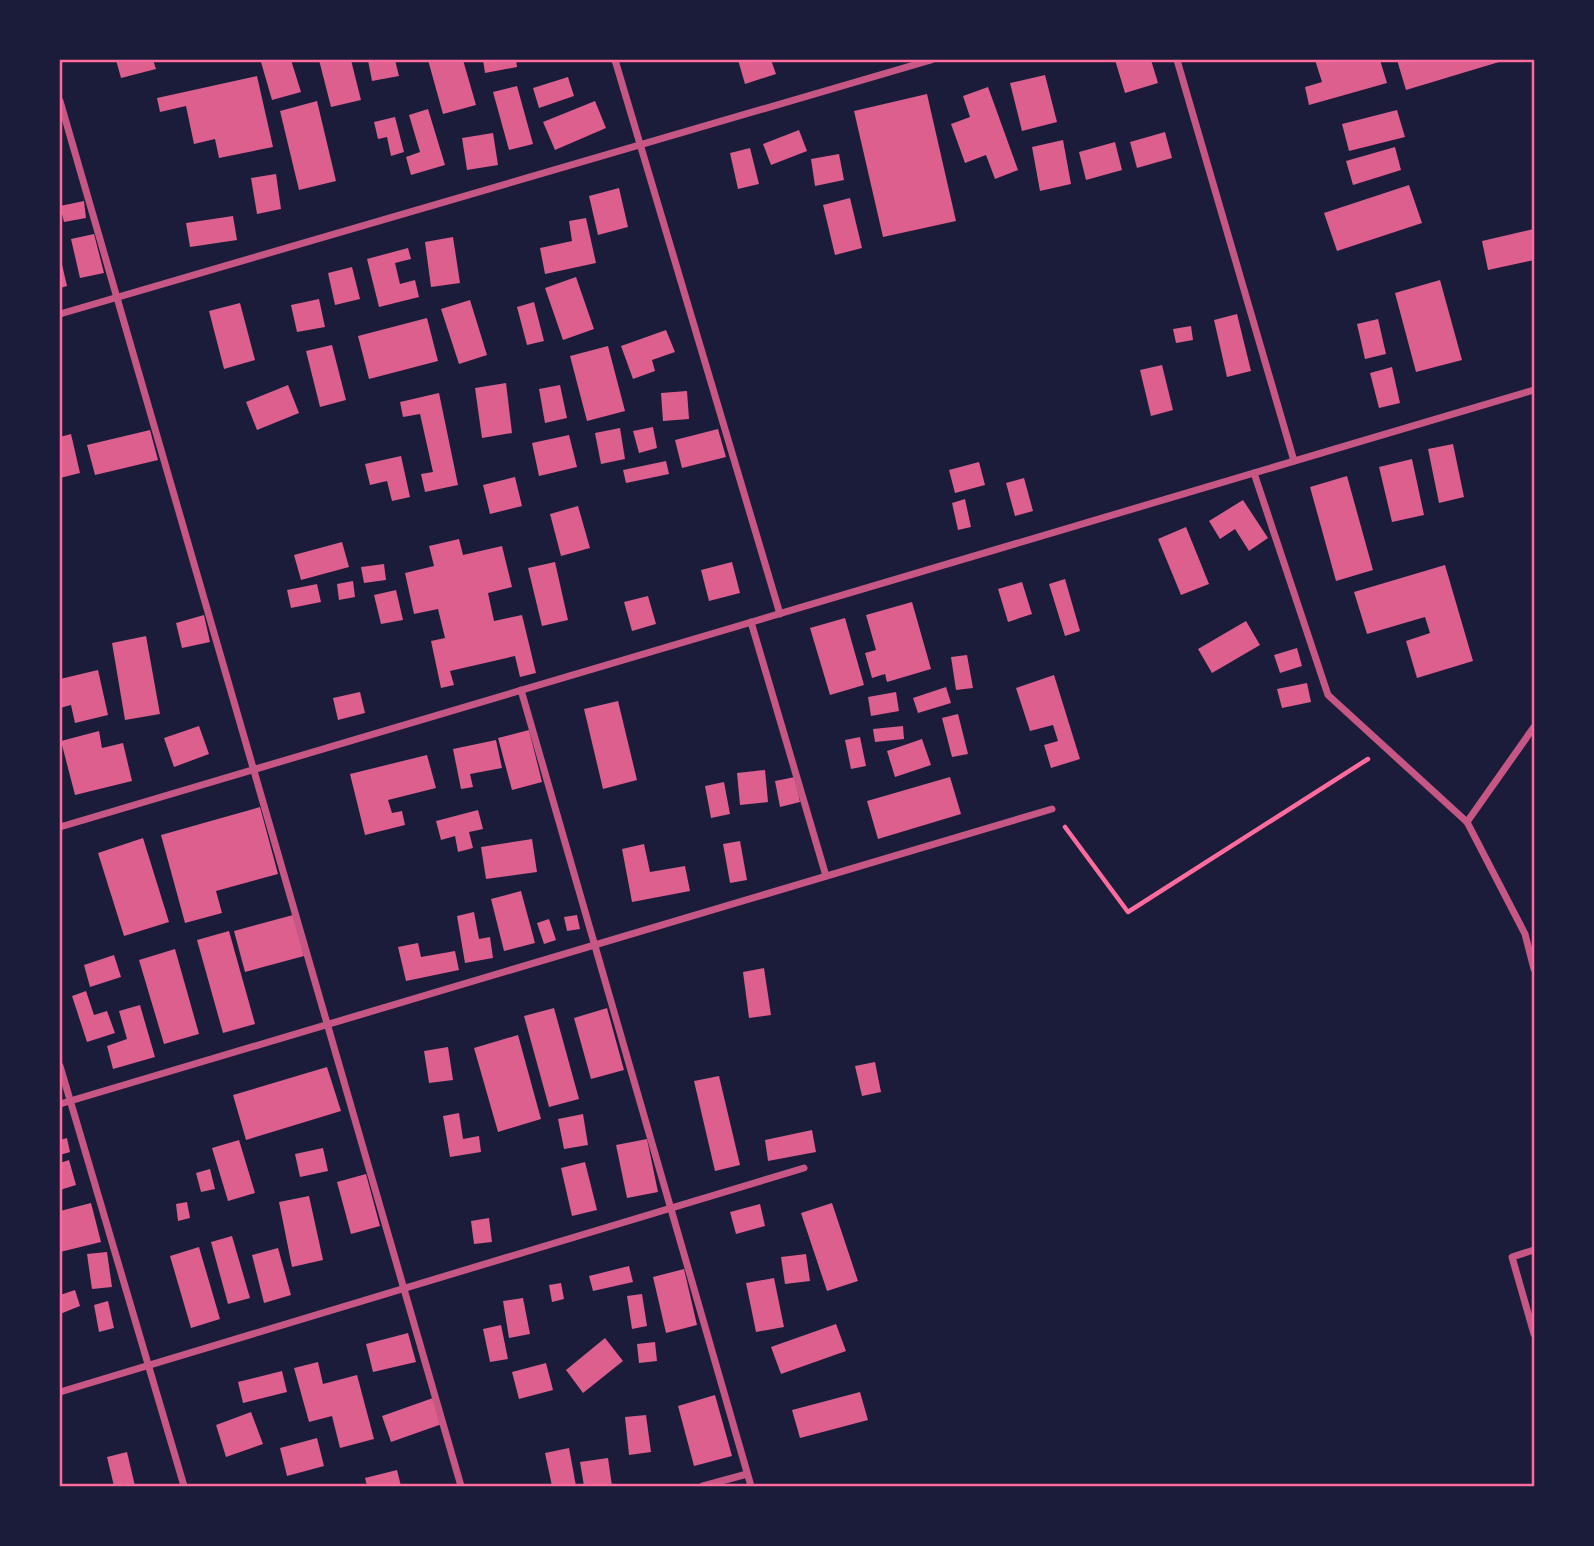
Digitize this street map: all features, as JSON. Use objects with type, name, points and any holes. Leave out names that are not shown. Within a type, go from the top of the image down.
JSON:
[{"type":"street","points":[[615,60],[780,614]]},
{"type":"street","points":[[60,314],[932,60]]},
{"type":"street","points":[[1177,60],[1294,461]]},
{"type":"street","points":[[60,101],[461,1486]]},
{"type":"street","points":[[60,827],[1535,390]]},
{"type":"street","points":[[1254,473],[1328,695],[1467,822],[1525,934],[1535,969]]},
{"type":"street","points":[[751,622],[826,876]]},
{"type":"street","points":[[521,690],[751,1486]]},
{"type":"street","points":[[1467,822],[1535,727]]},
{"type":"street","points":[[60,1104],[1052,809]]},
{"type":"street","points":[[60,1066],[184,1486]]},
{"type":"street","points":[[60,1392],[804,1168]]},
{"type":"street","points":[[1535,1250],[1512,1257],[1535,1334]]},
{"type":"street","points":[[703,1486],[747,1474]]},
{"type":"path","points":[[1052,809],[1128,912],[1386,748]]},
{"type":"building","points":[[116,60],[153,60],[156,69],[121,78]]},
{"type":"building","points":[[291,60],[301,92],[272,100],[261,62]]},
{"type":"building","points":[[319,60],[351,60],[361,100],[331,107]]},
{"type":"building","points":[[368,60],[395,60],[399,76],[372,81]]},
{"type":"building","points":[[428,60],[463,60],[476,105],[443,114]]},
{"type":"building","points":[[483,60],[516,60],[517,67],[485,73]]},
{"type":"building","points":[[738,60],[771,60],[776,74],[745,84]]},
{"type":"building","points":[[1115,60],[1151,60],[1158,83],[1125,93]]},
{"type":"building","points":[[1315,60],[1380,60],[1387,83],[1309,105],[1305,87],[1322,82]]},
{"type":"building","points":[[1397,60],[1499,60],[1499,62],[1406,90]]},
{"type":"building","points":[[1045,75],[1057,122],[1022,131],[1010,83]]},
{"type":"building","points":[[257,76],[273,147],[219,158],[215,139],[194,144],[186,106],[160,112],[157,98]]},
{"type":"building","points":[[568,77],[574,96],[539,108],[533,88]]},
{"type":"building","points":[[517,86],[533,144],[509,150],[493,92]]},
{"type":"building","points":[[988,87],[1018,170],[995,179],[986,155],[965,163],[951,124],[970,117],[963,96]]},
{"type":"building","points":[[927,94],[956,221],[883,237],[854,111]]},
{"type":"building","points":[[317,101],[336,181],[299,190],[280,111]]},
{"type":"building","points":[[595,101],[606,128],[555,150],[543,122]]},
{"type":"building","points":[[428,109],[445,165],[411,175],[406,157],[420,152],[409,115]]},
{"type":"building","points":[[1397,110],[1405,137],[1349,151],[1342,124]]},
{"type":"building","points":[[395,117],[404,152],[391,156],[387,137],[378,139],[374,122]]},
{"type":"building","points":[[799,130],[807,151],[771,165],[763,144]]},
{"type":"building","points":[[1165,132],[1172,158],[1137,168],[1130,142]]},
{"type":"building","points":[[493,133],[498,165],[467,170],[462,138]]},
{"type":"building","points":[[1063,140],[1071,184],[1040,191],[1032,147]]},
{"type":"building","points":[[1115,142],[1122,170],[1086,180],[1079,152]]},
{"type":"building","points":[[1395,147],[1401,170],[1353,185],[1346,161]]},
{"type":"building","points":[[750,148],[759,184],[738,189],[730,153]]},
{"type":"building","points":[[839,154],[844,180],[815,186],[811,159]]},
{"type":"building","points":[[276,174],[281,209],[257,214],[251,178]]},
{"type":"building","points":[[1409,185],[1422,223],[1337,251],[1324,213]]},
{"type":"building","points":[[619,188],[628,227],[598,235],[589,196]]},
{"type":"building","points":[[850,198],[862,248],[835,255],[823,205]]},
{"type":"building","points":[[84,201],[86,218],[64,222],[60,206]]},
{"type":"building","points":[[233,216],[237,240],[190,247],[186,223]]},
{"type":"building","points":[[586,218],[596,263],[545,274],[540,248],[572,241],[569,221]]},
{"type":"building","points":[[1534,229],[1534,260],[1488,270],[1482,241]]},
{"type":"building","points":[[94,234],[104,273],[80,278],[71,239]]},
{"type":"building","points":[[453,237],[460,283],[431,287],[425,242]]},
{"type":"building","points":[[408,248],[411,259],[395,263],[400,284],[415,280],[419,297],[379,307],[367,259]]},
{"type":"building","points":[[60,256],[67,286],[60,288]]},
{"type":"building","points":[[352,267],[360,299],[335,305],[328,273]]},
{"type":"building","points":[[576,277],[594,329],[563,340],[545,288]]},
{"type":"building","points":[[1440,280],[1462,360],[1416,372],[1395,293]]},
{"type":"building","points":[[319,299],[325,327],[297,332],[291,305]]},
{"type":"building","points":[[470,300],[487,355],[459,364],[441,309]]},
{"type":"building","points":[[534,302],[544,341],[527,345],[517,307]]},
{"type":"building","points":[[240,303],[255,360],[224,369],[209,311]]},
{"type":"building","points":[[1237,314],[1251,371],[1227,377],[1214,320]]},
{"type":"building","points":[[427,318],[438,361],[369,379],[358,336]]},
{"type":"building","points":[[1378,319],[1386,354],[1365,359],[1357,324]]},
{"type":"building","points":[[1191,326],[1193,340],[1176,343],[1173,329]]},
{"type":"building","points":[[666,330],[675,352],[652,360],[655,371],[633,379],[621,346]]},
{"type":"building","points":[[332,345],[346,400],[320,407],[306,351]]},
{"type":"building","points":[[608,346],[625,411],[587,421],[570,356]]},
{"type":"building","points":[[1162,365],[1173,410],[1151,416],[1140,370]]},
{"type":"building","points":[[1392,367],[1400,403],[1379,408],[1370,373]]},
{"type":"building","points":[[506,383],[512,433],[482,438],[475,388]]},
{"type":"building","points":[[288,385],[299,413],[257,430],[246,402]]},
{"type":"building","points":[[560,385],[567,418],[545,423],[539,389]]},
{"type":"building","points":[[687,391],[689,419],[663,421],[661,393]]},
{"type":"building","points":[[439,393],[458,485],[425,492],[421,474],[433,472],[420,414],[403,417],[400,402]]},
{"type":"building","points":[[653,427],[657,448],[639,453],[633,431]]},
{"type":"building","points":[[620,428],[625,459],[601,464],[595,433]]},
{"type":"building","points":[[718,429],[726,457],[682,468],[675,440]]},
{"type":"building","points":[[150,430],[158,460],[95,475],[87,445]]},
{"type":"building","points":[[71,434],[80,473],[60,478],[60,437]]},
{"type":"building","points":[[569,435],[577,467],[539,476],[532,443]]},
{"type":"building","points":[[1453,444],[1464,497],[1439,503],[1428,449]]},
{"type":"building","points":[[401,456],[410,497],[392,501],[387,481],[370,485],[365,464]]},
{"type":"building","points":[[1412,459],[1424,515],[1392,522],[1379,467]]},
{"type":"building","points":[[666,461],[669,474],[626,483],[623,470]]},
{"type":"building","points":[[979,462],[985,485],[955,493],[949,470]]},
{"type":"building","points":[[1347,476],[1373,570],[1336,581],[1310,487]]},
{"type":"building","points":[[515,477],[522,506],[490,514],[483,485]]},
{"type":"building","points":[[1024,478],[1033,511],[1015,516],[1006,483]]},
{"type":"building","points":[[965,499],[971,527],[958,530],[952,503]]},
{"type":"building","points":[[1243,500],[1268,538],[1249,551],[1235,529],[1220,539],[1209,521]]},
{"type":"building","points":[[578,506],[590,548],[561,556],[550,514]]},
{"type":"building","points":[[1186,527],[1209,584],[1181,595],[1158,539]]},
{"type":"building","points":[[459,539],[463,555],[502,546],[512,587],[488,593],[494,621],[522,615],[536,673],[520,677],[515,656],[450,671],[454,685],[441,688],[431,641],[445,638],[438,609],[414,614],[405,573],[434,566],[429,546]]},
{"type":"building","points":[[342,542],[349,567],[301,580],[294,555]]},
{"type":"building","points":[[555,562],[568,620],[542,626],[528,568]]},
{"type":"building","points":[[732,562],[740,593],[709,601],[701,570]]},
{"type":"building","points":[[384,564],[386,580],[364,583],[361,567]]},
{"type":"building","points":[[1445,565],[1473,661],[1417,678],[1406,641],[1430,633],[1425,617],[1367,634],[1354,592]]},
{"type":"building","points":[[1065,579],[1080,631],[1065,636],[1049,584]]},
{"type":"building","points":[[353,581],[355,597],[339,600],[337,584]]},
{"type":"building","points":[[1022,582],[1032,614],[1008,622],[998,589]]},
{"type":"building","points":[[317,584],[321,602],[291,608],[287,590]]},
{"type":"building","points":[[396,590],[403,620],[381,624],[374,595]]},
{"type":"building","points":[[648,596],[656,624],[632,631],[624,602]]},
{"type":"building","points":[[912,602],[931,669],[887,682],[885,674],[872,678],[865,653],[876,650],[866,615]]},
{"type":"building","points":[[204,615],[210,642],[182,648],[176,623]]},
{"type":"building","points":[[845,618],[864,685],[830,695],[810,628]]},
{"type":"building","points":[[1246,621],[1260,645],[1212,673],[1198,649]]},
{"type":"building","points":[[146,636],[160,714],[125,720],[112,643]]},
{"type":"building","points":[[1297,648],[1302,666],[1280,673],[1274,655]]},
{"type":"building","points":[[967,655],[973,688],[956,690],[951,657]]},
{"type":"building","points":[[98,670],[108,715],[75,723],[71,705],[60,708],[60,679]]},
{"type":"building","points":[[1054,675],[1080,759],[1051,768],[1044,745],[1058,741],[1053,725],[1030,731],[1016,688]]},
{"type":"building","points":[[1307,683],[1311,702],[1282,708],[1277,689]]},
{"type":"building","points":[[946,687],[951,703],[918,713],[913,698]]},
{"type":"building","points":[[360,692],[365,713],[338,720],[333,698]]},
{"type":"building","points":[[896,692],[899,711],[871,716],[868,697]]},
{"type":"building","points":[[618,701],[637,780],[603,789],[584,709]]},
{"type":"building","points":[[958,714],[968,754],[952,757],[942,718]]},
{"type":"building","points":[[199,726],[209,754],[174,767],[164,738]]},
{"type":"building","points":[[903,726],[904,739],[875,742],[873,729]]},
{"type":"building","points":[[529,730],[542,782],[512,790],[498,738]]},
{"type":"building","points":[[99,731],[102,748],[123,743],[132,781],[75,795],[61,741]]},
{"type":"building","points":[[860,737],[866,766],[851,769],[845,740]]},
{"type":"building","points":[[922,739],[931,765],[895,777],[887,751]]},
{"type":"building","points":[[496,740],[502,768],[470,774],[473,787],[461,789],[453,749]]},
{"type":"building","points":[[427,755],[436,788],[388,800],[392,813],[402,811],[405,825],[365,835],[350,774]]},
{"type":"building","points":[[765,770],[768,802],[740,805],[737,773]]},
{"type":"building","points":[[795,777],[800,802],[780,807],[775,781]]},
{"type":"building","points":[[950,777],[961,814],[878,839],[867,801]]},
{"type":"building","points":[[724,782],[730,814],[711,818],[705,786]]},
{"type":"building","points":[[260,807],[278,874],[216,891],[222,913],[185,923],[161,835]]},
{"type":"building","points":[[478,810],[483,829],[469,832],[473,848],[458,852],[455,836],[441,840],[436,821]]},
{"type":"building","points":[[143,838],[169,922],[124,936],[98,853]]},
{"type":"building","points":[[532,839],[537,872],[486,879],[481,847]]},
{"type":"building","points":[[740,841],[747,880],[730,883],[723,844]]},
{"type":"building","points":[[644,844],[650,872],[685,866],[690,891],[632,902],[622,849]]},
{"type":"building","points":[[521,891],[535,943],[504,951],[491,899]]},
{"type":"building","points":[[474,912],[479,939],[490,937],[493,958],[465,963],[457,916]]},
{"type":"building","points":[[293,915],[304,956],[245,972],[234,931]]},
{"type":"building","points":[[577,915],[580,929],[567,931],[564,917]]},
{"type":"building","points":[[549,919],[556,940],[544,944],[537,923]]},
{"type":"building","points":[[229,931],[255,1024],[223,1033],[197,940]]},
{"type":"building","points":[[418,943],[421,957],[455,951],[459,970],[406,981],[398,947]]},
{"type":"building","points":[[175,949],[199,1034],[164,1044],[139,960]]},
{"type":"building","points":[[114,955],[121,977],[90,987],[84,965]]},
{"type":"building","points":[[764,968],[771,1015],[749,1018],[743,972]]},
{"type":"building","points":[[86,991],[94,1015],[107,1011],[115,1033],[87,1042],[72,996]]},
{"type":"building","points":[[140,1005],[155,1057],[113,1069],[107,1046],[127,1039],[119,1011]]},
{"type":"building","points":[[554,1008],[579,1099],[549,1107],[524,1016]]},
{"type":"building","points":[[607,1008],[624,1070],[591,1079],[574,1018]]},
{"type":"building","points":[[518,1035],[541,1119],[498,1132],[474,1048]]},
{"type":"building","points":[[448,1047],[453,1080],[429,1083],[424,1051]]},
{"type":"building","points":[[875,1062],[881,1092],[862,1096],[855,1066]]},
{"type":"building","points":[[327,1067],[341,1111],[246,1140],[233,1095]]},
{"type":"building","points":[[719,1076],[740,1165],[715,1171],[694,1081]]},
{"type":"building","points":[[459,1113],[463,1139],[479,1136],[481,1152],[450,1157],[443,1116]]},
{"type":"building","points":[[583,1114],[588,1145],[564,1149],[558,1119]]},
{"type":"building","points":[[812,1130],[816,1152],[768,1161],[765,1140]]},
{"type":"building","points":[[67,1138],[70,1152],[60,1155],[60,1140]]},
{"type":"building","points":[[647,1139],[658,1192],[627,1198],[616,1145]]},
{"type":"building","points":[[239,1140],[255,1193],[228,1201],[212,1148]]},
{"type":"building","points":[[323,1148],[328,1171],[300,1177],[295,1154]]},
{"type":"building","points":[[69,1160],[76,1185],[60,1190],[60,1163]]},
{"type":"building","points":[[585,1162],[597,1210],[572,1216],[561,1168]]},
{"type":"building","points":[[210,1169],[215,1189],[201,1192],[196,1173]]},
{"type":"building","points":[[366,1174],[380,1226],[351,1234],[337,1182]]},
{"type":"building","points":[[309,1196],[323,1260],[292,1267],[279,1202]]},
{"type":"building","points":[[187,1202],[190,1218],[178,1221],[176,1204]]},
{"type":"building","points":[[91,1203],[101,1242],[60,1252],[60,1211]]},
{"type":"building","points":[[832,1203],[858,1281],[827,1291],[801,1213]]},
{"type":"building","points":[[760,1204],[765,1226],[736,1234],[730,1212]]},
{"type":"building","points":[[489,1218],[492,1242],[474,1244],[471,1221]]},
{"type":"building","points":[[232,1236],[250,1298],[228,1304],[211,1242]]},
{"type":"building","points":[[199,1247],[220,1319],[191,1328],[170,1256]]},
{"type":"building","points":[[278,1248],[291,1295],[264,1303],[252,1255]]},
{"type":"building","points":[[107,1252],[112,1287],[92,1289],[87,1254]]},
{"type":"building","points":[[806,1254],[810,1281],[785,1284],[781,1257]]},
{"type":"building","points":[[629,1266],[633,1282],[593,1291],[589,1276]]},
{"type":"building","points":[[684,1269],[697,1325],[666,1333],[653,1277]]},
{"type":"building","points":[[774,1278],[784,1327],[756,1332],[746,1283]]},
{"type":"building","points":[[561,1283],[564,1299],[552,1302],[549,1285]]},
{"type":"building","points":[[75,1290],[80,1306],[60,1314],[60,1295]]},
{"type":"building","points":[[642,1294],[647,1326],[632,1329],[627,1296]]},
{"type":"building","points":[[523,1298],[530,1334],[509,1338],[503,1301]]},
{"type":"building","points":[[108,1301],[114,1328],[99,1332],[94,1305]]},
{"type":"building","points":[[836,1324],[846,1351],[781,1374],[771,1347]]},
{"type":"building","points":[[501,1325],[508,1359],[490,1362],[483,1329]]},
{"type":"building","points":[[408,1333],[416,1362],[373,1372],[366,1344]]},
{"type":"building","points":[[605,1338],[623,1361],[583,1393],[566,1370]]},
{"type":"building","points":[[655,1342],[657,1361],[639,1363],[637,1344]]},
{"type":"building","points":[[318,1362],[323,1384],[357,1375],[374,1439],[340,1448],[332,1416],[309,1422],[294,1368]]},
{"type":"building","points":[[546,1363],[553,1390],[519,1399],[512,1372]]},
{"type":"building","points":[[282,1371],[287,1392],[243,1403],[238,1382]]},
{"type":"building","points":[[860,1392],[868,1420],[800,1438],[792,1410]]},
{"type":"building","points":[[715,1395],[732,1456],[694,1466],[678,1406]]},
{"type":"building","points":[[433,1398],[442,1424],[391,1442],[382,1416]]},
{"type":"building","points":[[251,1412],[263,1444],[226,1457],[216,1425]]},
{"type":"building","points":[[646,1415],[651,1452],[629,1455],[625,1417]]},
{"type":"building","points":[[317,1438],[324,1466],[287,1476],[280,1448]]},
{"type":"building","points":[[569,1448],[576,1486],[552,1486],[545,1453]]},
{"type":"building","points":[[127,1452],[135,1486],[114,1486],[107,1457]]},
{"type":"building","points":[[608,1458],[612,1486],[584,1486],[580,1462]]},
{"type":"building","points":[[397,1470],[401,1486],[367,1486],[365,1478]]}]
